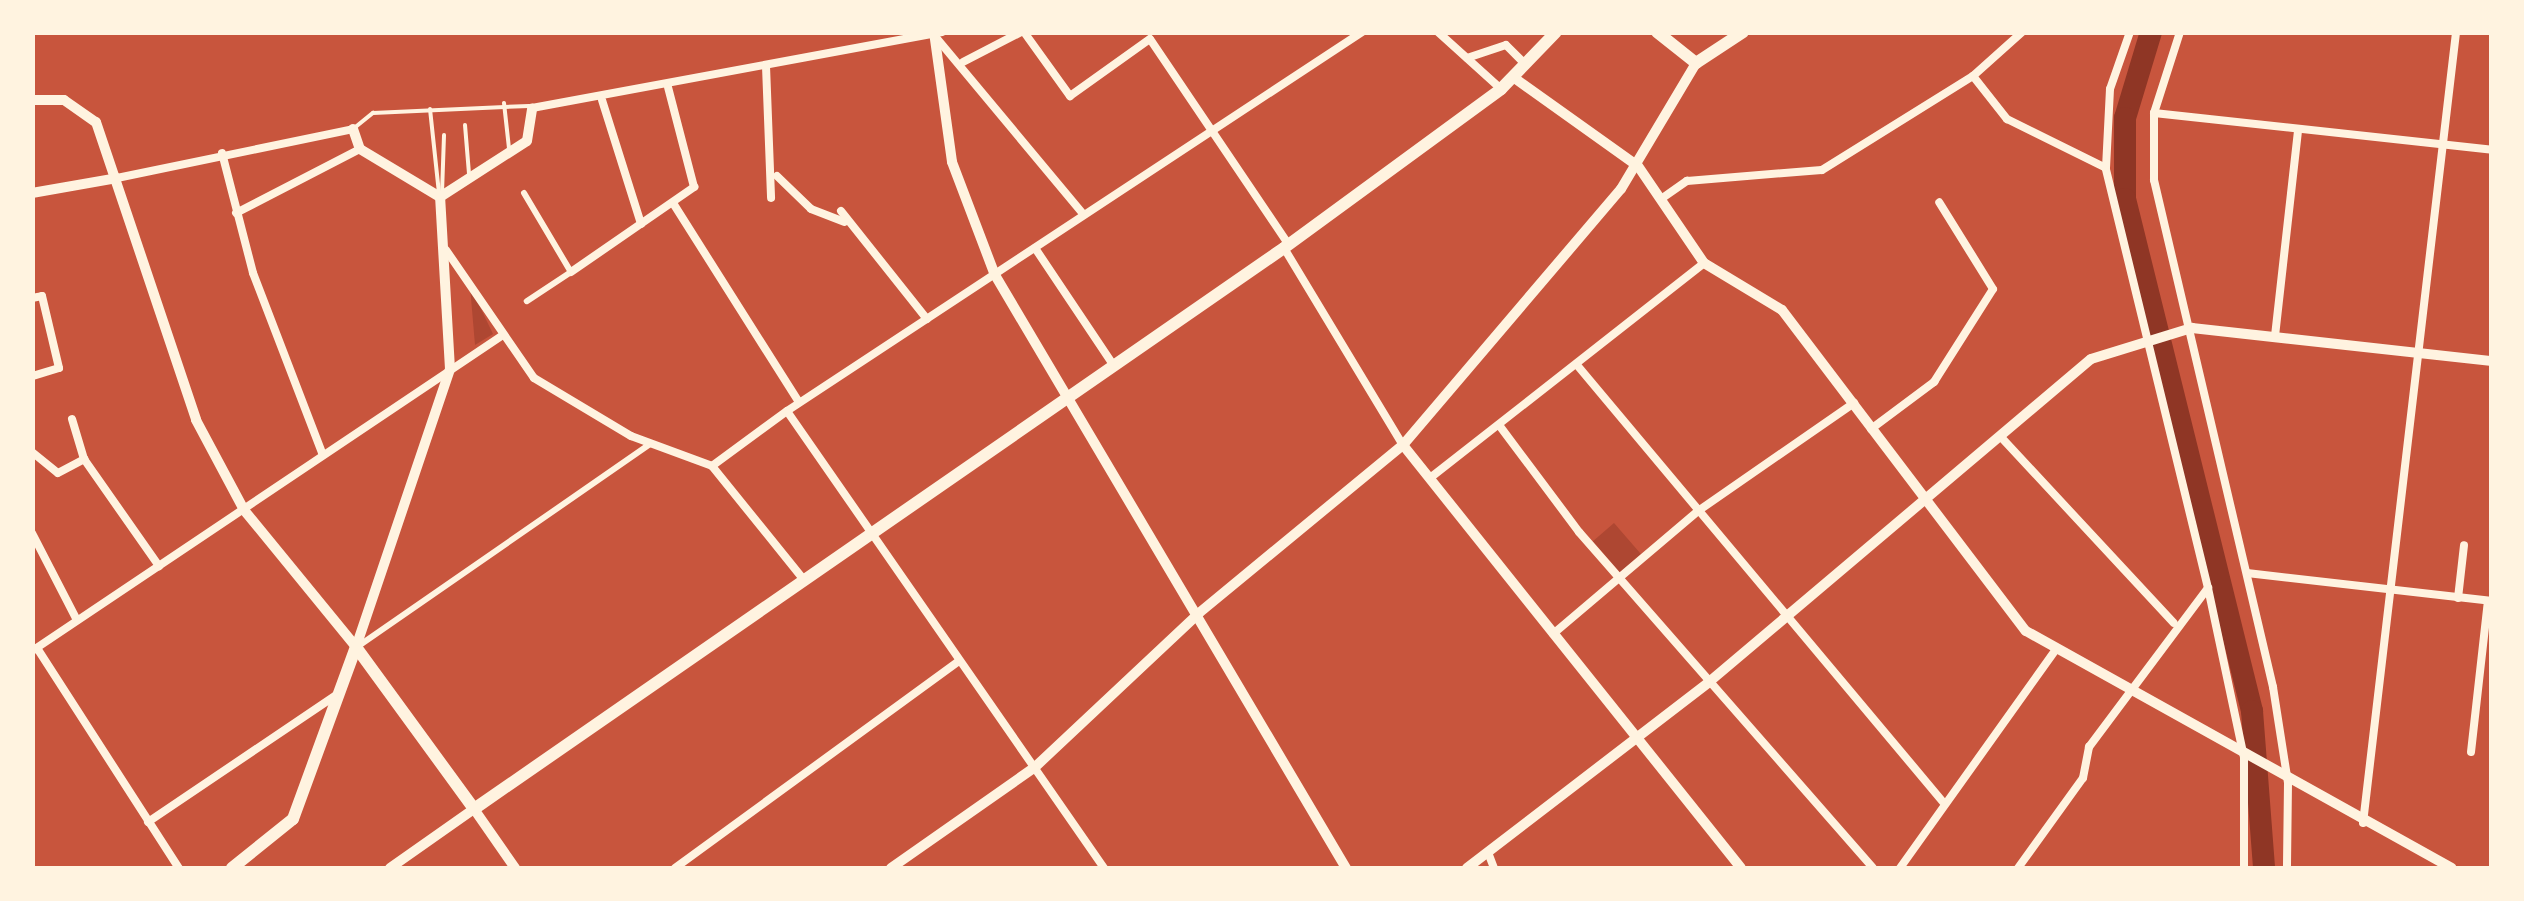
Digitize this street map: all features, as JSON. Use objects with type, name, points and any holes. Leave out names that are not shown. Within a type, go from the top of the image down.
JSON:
[{"type":"highway","points":[[356,647],[474,810],[1287,247],[1500,89],[1556,32]]},
{"type":"highway","points":[[1658,32],[1696,63],[1742,32]]},
{"type":"highway","points":[[232,868],[293,819],[356,647]]},
{"type":"street","points":[[964,62],[1022,32],[1070,96],[1150,39],[1213,129],[1287,247],[1403,445],[1735,866]]},
{"type":"street","points":[[712,466],[799,402],[1362,32]]},
{"type":"street","points":[[1438,32],[1500,89]]},
{"type":"street","points":[[1661,199],[1687,181],[1822,170],[1972,76],[2022,32]]},
{"type":"street","points":[[2130,32],[2110,89],[2106,168],[2208,588],[2244,758],[2244,868]]},
{"type":"street","points":[[2180,32],[2154,113],[2160,221],[2192,328],[2248,573],[2288,783],[2287,868]]},
{"type":"street","points":[[2363,824],[2394,591],[2456,32]]},
{"type":"street","points":[[937,33],[1084,215]]},
{"type":"street","points":[[440,198],[528,141],[532,108],[602,100],[937,33]]},
{"type":"street","points":[[937,33],[952,162],[995,275],[1199,613],[1346,868]]},
{"type":"street","points":[[1467,58],[1506,45],[1525,64]]},
{"type":"street","points":[[891,868],[907,864],[1034,768],[1199,613],[1403,445],[1638,166],[1696,63]]},
{"type":"street","points":[[766,66],[776,176],[771,198]]},
{"type":"street","points":[[1972,76],[2007,119],[2106,168]]},
{"type":"street","points":[[1513,77],[1638,166],[1704,263],[1782,310],[2010,614],[2055,651],[2288,783],[2451,868]]},
{"type":"street","points":[[526,301],[694,186],[668,87]]},
{"type":"street","points":[[32,100],[64,100],[96,122],[117,178],[168,349],[244,510],[356,647]]},
{"type":"street","points":[[602,100],[640,224]]},
{"type":"street","points":[[2154,113],[2492,150]]},
{"type":"street","points":[[32,193],[353,129],[360,149],[440,198]]},
{"type":"street","points":[[2276,336],[2298,130]]},
{"type":"street","points":[[236,213],[360,149]]},
{"type":"street","points":[[222,153],[236,213],[323,455]]},
{"type":"street","points":[[776,176],[811,209],[852,226]]},
{"type":"street","points":[[524,193],[571,272]]},
{"type":"street","points":[[356,647],[450,369],[440,198]]},
{"type":"street","points":[[1871,429],[1934,382],[1993,288],[1938,202]]},
{"type":"street","points":[[673,203],[799,402]]},
{"type":"street","points":[[841,211],[927,320]]},
{"type":"street","points":[[1035,248],[1114,366]]},
{"type":"street","points":[[446,250],[469,272],[500,337],[569,405],[650,444],[712,466],[804,580]]},
{"type":"street","points":[[1430,478],[1704,263]]},
{"type":"street","points":[[32,298],[42,296],[59,368],[32,376]]},
{"type":"street","points":[[1467,868],[1489,855],[1708,682],[2091,359],[2192,328],[2492,362]]},
{"type":"street","points":[[179,868],[35,649],[500,337]]},
{"type":"street","points":[[1578,365],[1943,802]]},
{"type":"street","points":[[1553,634],[1698,512],[1854,403]]},
{"type":"street","points":[[787,411],[868,536],[1104,868]]},
{"type":"street","points":[[72,420],[84,459],[159,566]]},
{"type":"street","points":[[1499,425],[1708,682],[1873,868]]},
{"type":"street","points":[[2000,436],[2174,623]]},
{"type":"street","points":[[356,647],[650,444]]},
{"type":"street","points":[[32,452],[58,473],[84,459]]},
{"type":"street","points":[[32,533],[77,620]]},
{"type":"street","points":[[2458,598],[2464,545]]},
{"type":"street","points":[[2248,573],[2490,601],[2471,752]]},
{"type":"street","points":[[2018,868],[2174,623],[2208,588]]},
{"type":"street","points":[[1900,868],[1943,802],[2055,651]]},
{"type":"street","points":[[675,868],[959,660]]},
{"type":"street","points":[[148,822],[340,692]]},
{"type":"street","points":[[390,868],[474,810],[515,868]]},
{"type":"street","points":[[1489,855],[1494,868]]},
{"type":"lane","points":[[504,104],[510,153]]},
{"type":"lane","points":[[353,129],[366,114],[504,104],[532,108]]},
{"type":"lane","points":[[430,109],[440,198]]},
{"type":"lane","points":[[465,125],[469,179]]},
{"type":"lane","points":[[440,198],[444,135]]},
{"type":"shaded area","points":[[470,286],[493,334],[475,345]]},
{"type":"shaded area","points":[[1614,523],[1641,554],[1620,572],[1593,541]]},
{"type":"waterway","points":[[2151,32],[2125,118],[2125,199],[2252,711],[2264,868]]}]
